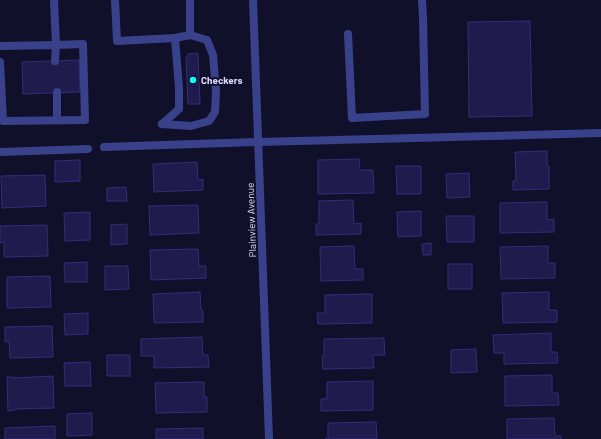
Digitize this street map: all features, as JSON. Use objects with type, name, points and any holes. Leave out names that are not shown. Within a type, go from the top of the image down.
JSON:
[{"type":"street","points":[[54,0],[56,45],[55,61]]},
{"type":"street","points":[[115,0],[117,41],[175,38],[190,35],[207,40],[213,55],[216,92],[215,112],[209,121],[191,126],[162,124],[178,109],[179,88],[175,38]]},
{"type":"street","points":[[190,0],[190,35]]},
{"type":"street","name":"Plainview Avenue","points":[[254,0],[269,439]]},
{"type":"street","points":[[348,34],[352,118],[425,114],[422,0]]},
{"type":"street","points":[[0,46],[83,44],[85,120],[2,121],[0,62]]},
{"type":"street","points":[[57,92],[57,120]]},
{"type":"street","points":[[104,147],[601,132]]},
{"type":"street","points":[[0,152],[88,149]]},
{"type":"building","points":[[530,21],[532,116],[469,117],[468,22]]},
{"type":"building","name":"Checkers","points":[[198,53],[200,104],[188,104],[186,57],[188,57],[188,54]]},
{"type":"building","points":[[79,60],[80,92],[23,94],[22,62]]},
{"type":"building","points":[[547,151],[547,166],[549,166],[549,189],[513,190],[513,181],[516,181],[515,152]]},
{"type":"building","points":[[359,159],[360,170],[373,170],[374,193],[318,194],[318,160]]},
{"type":"building","points":[[80,160],[80,181],[55,182],[55,161]]},
{"type":"building","points":[[197,162],[198,180],[203,179],[203,190],[154,192],[153,164]]},
{"type":"building","points":[[396,166],[421,166],[421,194],[397,194]]},
{"type":"building","points":[[469,173],[470,197],[447,198],[446,174]]},
{"type":"building","points":[[45,175],[46,206],[2,208],[1,176]]},
{"type":"building","points":[[126,187],[127,201],[107,201],[107,188]]},
{"type":"building","points":[[353,200],[354,224],[361,223],[361,234],[316,235],[316,224],[319,224],[319,201]]},
{"type":"building","points":[[547,202],[547,220],[554,219],[554,232],[500,233],[500,203]]},
{"type":"building","points":[[198,205],[199,233],[150,235],[149,206]]},
{"type":"building","points":[[421,211],[421,236],[398,237],[397,212]]},
{"type":"building","points":[[90,212],[90,240],[65,241],[64,213]]},
{"type":"building","points":[[446,216],[474,216],[474,242],[447,242]]},
{"type":"building","points":[[127,224],[127,244],[111,245],[111,225]]},
{"type":"building","points":[[47,225],[48,256],[4,257],[4,242],[0,243],[0,226]]},
{"type":"building","points":[[431,243],[431,255],[423,255],[422,244]]},
{"type":"building","points":[[354,246],[355,269],[363,269],[363,280],[321,281],[320,247]]},
{"type":"building","points":[[548,246],[548,263],[555,263],[555,278],[501,279],[500,247]]},
{"type":"building","points":[[198,249],[199,266],[206,266],[206,278],[151,280],[150,250]]},
{"type":"building","points":[[87,262],[87,282],[65,282],[64,263]]},
{"type":"building","points":[[448,264],[472,264],[472,289],[448,289]]},
{"type":"building","points":[[105,266],[128,266],[129,289],[105,290]]},
{"type":"building","points":[[50,276],[51,307],[7,308],[7,277]]},
{"type":"building","points":[[200,292],[203,322],[154,323],[153,294]]},
{"type":"building","points":[[549,292],[549,310],[557,310],[557,322],[503,323],[502,293]]},
{"type":"building","points":[[372,294],[372,323],[318,324],[317,313],[325,313],[325,295]]},
{"type":"building","points":[[88,313],[88,334],[65,335],[64,314]]},
{"type":"building","points":[[52,326],[53,357],[10,358],[9,341],[5,342],[5,327]]},
{"type":"building","points":[[551,333],[551,352],[557,352],[558,363],[504,364],[504,353],[494,353],[493,335]]},
{"type":"building","points":[[202,337],[203,355],[208,355],[209,367],[154,368],[154,356],[141,356],[141,339]]},
{"type":"building","points":[[384,338],[385,355],[373,355],[374,368],[323,369],[322,356],[324,356],[324,339]]},
{"type":"building","points":[[476,349],[477,372],[451,373],[451,350]]},
{"type":"building","points":[[107,355],[130,355],[130,376],[107,376]]},
{"type":"building","points":[[90,362],[91,386],[65,386],[64,363]]},
{"type":"building","points":[[552,375],[552,393],[558,393],[559,405],[505,406],[505,376]]},
{"type":"building","points":[[53,376],[54,408],[15,409],[8,411],[7,377]]},
{"type":"building","points":[[373,381],[373,410],[321,411],[321,399],[327,399],[327,382]]},
{"type":"building","points":[[204,382],[204,397],[207,397],[207,412],[156,413],[155,383]]},
{"type":"building","points":[[92,413],[92,435],[67,436],[67,414]]},
{"type":"building","points":[[554,418],[555,436],[561,436],[561,439],[507,439],[507,419]]},
{"type":"building","points":[[376,422],[377,439],[328,439],[328,423]]},
{"type":"building","points":[[55,426],[55,439],[5,439],[5,428]]},
{"type":"building","points":[[203,428],[203,439],[156,439],[156,429]]},
{"type":"place","name":"Checkers","points":[[193,80]]}]
